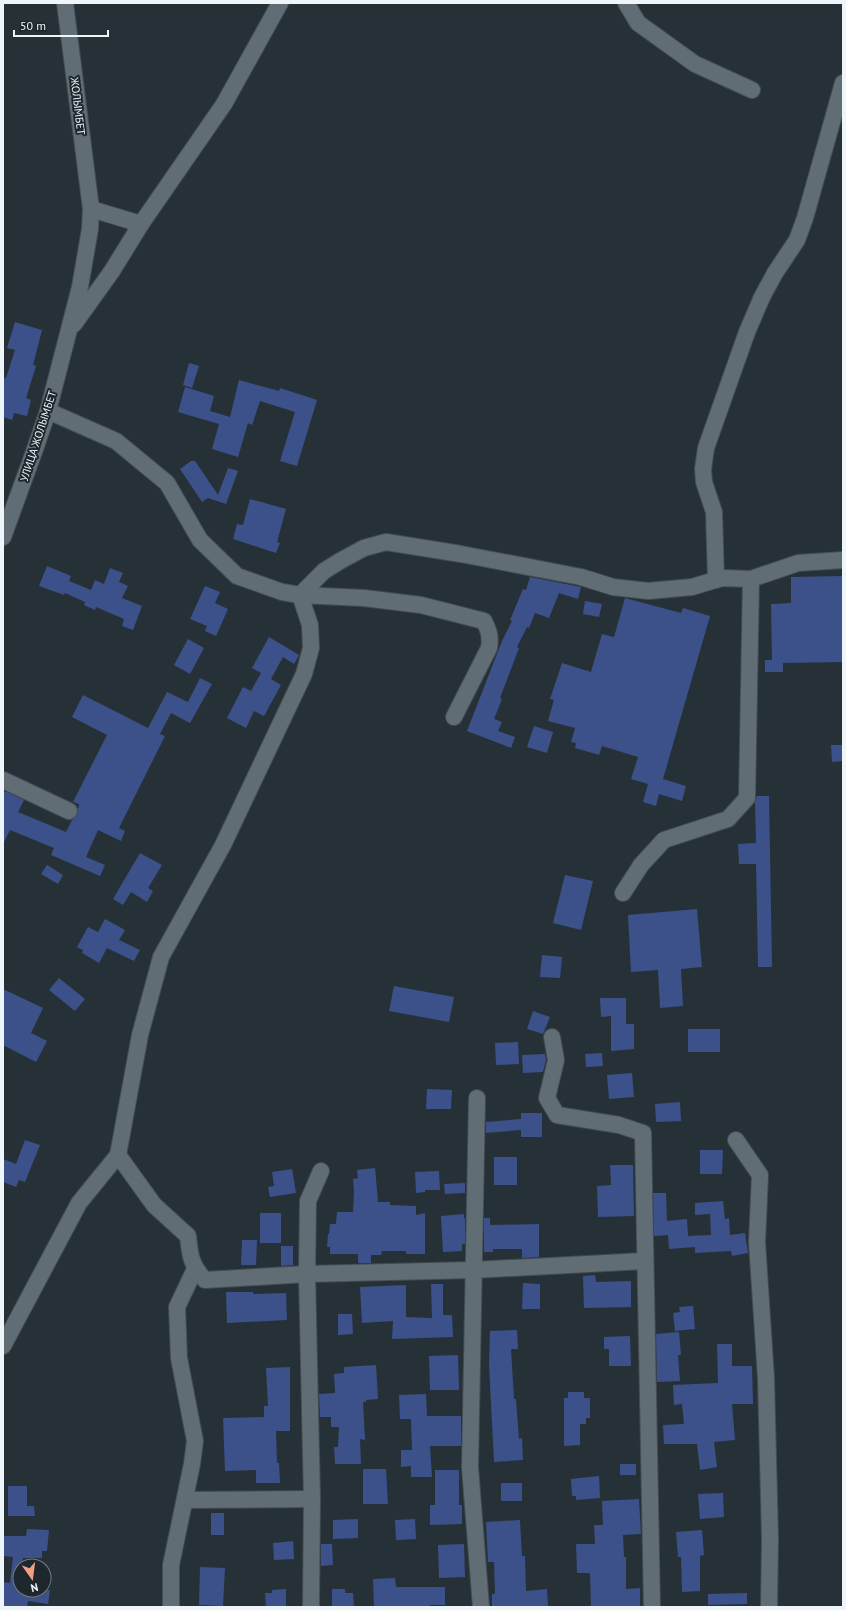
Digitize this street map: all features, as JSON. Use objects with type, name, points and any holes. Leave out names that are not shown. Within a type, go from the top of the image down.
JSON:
[{"type":"street","name":"ЖОЛЫМБЕТ","points":[[65,3],[92,209],[86,257],[68,334]]},
{"type":"street","points":[[68,334],[112,271],[141,224],[224,104],[280,3]]},
{"type":"street","points":[[626,3],[638,23],[695,64],[752,90]]},
{"type":"street","points":[[716,580],[714,512],[704,482],[703,469],[706,448],[747,332],[762,297],[775,272],[797,240],[805,218],[843,83]]},
{"type":"street","points":[[92,209],[141,224]]},
{"type":"street","name":"УЛИЦА ЖОЛЫМБЕТ","points":[[3,537],[48,410],[68,334]]},
{"type":"street","points":[[48,410],[116,441],[167,483],[200,540],[237,576],[282,592],[300,595],[364,598],[421,605],[484,621],[491,638],[489,648],[454,717]]},
{"type":"street","points":[[300,595],[324,571],[364,548],[386,542],[454,553],[574,576],[613,586],[648,591],[692,587],[722,578],[751,578],[798,563],[843,560]]},
{"type":"street","points":[[623,893],[641,866],[664,840],[728,818],[747,798],[751,578]]},
{"type":"street","points":[[3,1346],[79,1203],[118,1155],[140,1034],[161,957],[223,845],[304,674],[311,648],[310,625],[300,595]]},
{"type":"street","points":[[3,780],[69,811]]},
{"type":"street","points":[[552,1036],[556,1060],[547,1098],[557,1115],[619,1125],[643,1133],[644,1261],[650,1460],[652,1607]]},
{"type":"street","points":[[477,1098],[470,1467],[481,1607]]},
{"type":"street","points":[[736,1140],[760,1175],[757,1242],[766,1378],[770,1538],[769,1607]]},
{"type":"street","points":[[118,1155],[154,1205],[188,1236],[190,1255],[195,1269],[205,1280],[307,1274],[473,1270],[644,1261]]},
{"type":"street","points":[[311,1607],[312,1499],[307,1274],[308,1201],[321,1171]]},
{"type":"street","points":[[171,1607],[171,1565],[192,1464],[195,1441],[179,1358],[177,1308],[195,1269]]},
{"type":"street","points":[[185,1500],[312,1499]]},
{"type":"building","points":[[15,322],[42,330],[33,365],[36,366],[26,398],[31,400],[27,416],[14,413],[12,420],[3,417],[3,378],[6,378],[15,350],[7,348]]},
{"type":"building","points":[[189,363],[199,366],[192,388],[183,385]]},
{"type":"building","points":[[239,380],[279,391],[280,388],[317,400],[297,466],[280,461],[295,412],[260,401],[252,425],[248,423],[238,457],[212,449],[219,424],[178,412],[185,387],[214,396],[210,411],[230,417]]},
{"type":"building","points":[[191,461],[195,461],[218,495],[228,468],[238,471],[226,504],[208,498],[202,502],[180,469]]},
{"type":"building","points":[[250,499],[286,509],[277,542],[280,543],[276,553],[233,539],[237,524],[243,525]]},
{"type":"building","points":[[47,566],[71,576],[69,581],[91,590],[95,580],[104,584],[110,568],[123,573],[119,582],[128,586],[122,598],[142,606],[133,630],[122,626],[124,619],[96,607],[95,610],[84,605],[85,602],[65,593],[64,595],[39,586]]},
{"type":"building","points":[[843,576],[843,662],[783,663],[783,672],[765,672],[765,660],[772,660],[771,604],[791,603],[791,577]]},
{"type":"building","points":[[530,577],[581,587],[578,599],[559,593],[549,618],[535,613],[529,628],[527,627],[517,647],[519,648],[500,698],[502,699],[494,719],[502,722],[498,731],[515,737],[511,748],[467,731],[502,641],[512,621],[510,620],[523,589],[526,590]]},
{"type":"building","points":[[205,586],[220,592],[215,603],[228,609],[216,636],[205,631],[207,626],[190,619]]},
{"type":"building","points":[[625,598],[681,613],[683,608],[710,616],[663,779],[686,786],[682,801],[659,794],[656,806],[643,802],[648,784],[631,779],[638,757],[602,746],[599,755],[575,748],[576,743],[571,742],[575,728],[548,721],[554,700],[550,699],[562,663],[591,672],[602,634],[614,637]]},
{"type":"building","points":[[585,601],[602,604],[599,617],[583,614]]},
{"type":"building","points":[[269,637],[299,655],[294,664],[283,657],[271,679],[281,685],[264,716],[254,711],[246,728],[227,718],[243,687],[251,691],[261,673],[252,668]]},
{"type":"building","points":[[188,639],[204,648],[190,674],[174,665]]},
{"type":"building","points":[[200,678],[212,684],[190,723],[171,713],[160,734],[165,736],[119,828],[125,831],[121,841],[98,830],[86,857],[105,865],[100,876],[51,855],[54,848],[10,830],[3,844],[3,795],[5,791],[24,800],[18,812],[66,832],[72,820],[77,815],[79,804],[73,802],[107,735],[72,717],[83,695],[148,728],[167,692],[188,702]]},
{"type":"building","points":[[534,726],[553,732],[547,753],[527,747]]},
{"type":"building","points":[[831,745],[843,745],[843,761],[832,762]]},
{"type":"building","points":[[757,796],[769,796],[772,967],[758,967],[756,864],[739,864],[738,844],[756,843],[755,802]]},
{"type":"building","points":[[140,853],[162,865],[148,888],[153,891],[147,902],[131,892],[123,905],[113,899]]},
{"type":"building","points":[[47,865],[63,875],[58,884],[41,874]]},
{"type":"building","points":[[565,875],[593,881],[581,930],[553,923]]},
{"type":"building","points":[[697,909],[702,967],[681,969],[683,1006],[660,1008],[658,970],[631,972],[628,915]]},
{"type":"building","points":[[105,919],[125,930],[119,940],[140,950],[134,961],[107,948],[99,963],[82,953],[83,950],[77,947],[88,927],[98,932]]},
{"type":"building","points":[[542,955],[562,957],[560,978],[540,977]]},
{"type":"building","points":[[59,978],[85,999],[75,1011],[49,990]]},
{"type":"building","points":[[394,986],[454,997],[449,1022],[389,1011]]},
{"type":"building","points":[[3,989],[43,1008],[31,1033],[47,1041],[36,1062],[3,1045]]},
{"type":"building","points":[[600,998],[626,998],[626,1024],[634,1024],[634,1049],[611,1051],[611,1016],[601,1017]]},
{"type":"building","points":[[533,1011],[550,1017],[543,1034],[527,1029]]},
{"type":"building","points":[[688,1029],[720,1029],[720,1052],[688,1052]]},
{"type":"building","points":[[518,1042],[519,1064],[496,1065],[495,1043]]},
{"type":"building","points":[[602,1053],[603,1066],[586,1067],[585,1054]]},
{"type":"building","points":[[545,1054],[546,1060],[543,1072],[523,1073],[522,1055]]},
{"type":"building","points":[[632,1073],[634,1097],[609,1099],[607,1075]]},
{"type":"building","points":[[427,1089],[452,1090],[451,1109],[426,1109]]},
{"type":"building","points":[[680,1102],[681,1121],[656,1122],[655,1104]]},
{"type":"building","points":[[521,1113],[542,1113],[542,1137],[521,1137],[521,1130],[486,1133],[486,1122],[521,1119]]},
{"type":"building","points":[[25,1140],[40,1145],[25,1182],[19,1180],[16,1187],[3,1182],[3,1159],[16,1164]]},
{"type":"building","points":[[700,1150],[723,1150],[722,1174],[700,1174]]},
{"type":"building","points":[[494,1157],[517,1157],[517,1185],[494,1185]]},
{"type":"building","points":[[610,1165],[633,1165],[634,1216],[598,1217],[597,1186],[611,1185]]},
{"type":"building","points":[[375,1168],[378,1202],[390,1202],[390,1205],[416,1206],[416,1215],[425,1213],[425,1254],[406,1254],[406,1251],[382,1251],[381,1255],[371,1255],[371,1263],[358,1263],[358,1254],[330,1254],[330,1247],[327,1247],[330,1224],[336,1224],[337,1212],[353,1212],[353,1179],[358,1178],[357,1170]]},
{"type":"building","points":[[292,1169],[296,1193],[270,1197],[268,1187],[274,1186],[272,1172]]},
{"type":"building","points":[[439,1171],[440,1190],[425,1190],[425,1192],[416,1193],[415,1172]]},
{"type":"building","points":[[465,1183],[465,1193],[445,1194],[444,1184]]},
{"type":"building","points":[[653,1193],[666,1193],[667,1221],[687,1219],[688,1236],[711,1235],[710,1214],[695,1215],[695,1203],[723,1201],[725,1219],[729,1218],[730,1235],[745,1233],[748,1253],[732,1256],[731,1251],[695,1253],[695,1247],[669,1249],[668,1235],[654,1236]]},
{"type":"building","points":[[260,1213],[281,1213],[281,1243],[260,1243]]},
{"type":"building","points":[[464,1214],[465,1244],[462,1244],[462,1251],[443,1252],[441,1216]]},
{"type":"building","points":[[484,1218],[490,1218],[490,1225],[539,1224],[539,1257],[522,1258],[522,1249],[493,1249],[493,1252],[484,1252]]},
{"type":"building","points":[[242,1240],[257,1240],[256,1265],[241,1265]]},
{"type":"building","points":[[281,1246],[293,1246],[293,1265],[281,1266]]},
{"type":"building","points":[[595,1275],[596,1282],[631,1281],[631,1307],[584,1308],[583,1276]]},
{"type":"building","points":[[523,1283],[540,1284],[540,1309],[522,1309]]},
{"type":"building","points":[[431,1284],[443,1284],[443,1315],[452,1315],[453,1337],[392,1339],[393,1321],[362,1323],[360,1287],[406,1285],[406,1317],[432,1318]]},
{"type":"building","points":[[226,1292],[253,1292],[253,1294],[286,1293],[287,1320],[227,1323]]},
{"type":"building","points":[[693,1306],[695,1329],[675,1331],[673,1313],[680,1312],[679,1307]]},
{"type":"building","points":[[338,1314],[352,1314],[353,1334],[338,1335]]},
{"type":"building","points":[[517,1330],[518,1349],[511,1349],[514,1399],[516,1399],[519,1439],[522,1438],[523,1460],[494,1462],[489,1365],[490,1331]]},
{"type":"building","points":[[679,1332],[681,1355],[678,1355],[680,1381],[657,1382],[656,1334]]},
{"type":"building","points":[[630,1336],[631,1366],[609,1366],[609,1349],[604,1349],[604,1337]]},
{"type":"building","points":[[717,1344],[732,1344],[732,1366],[752,1366],[753,1404],[732,1404],[735,1440],[714,1442],[717,1467],[700,1470],[697,1444],[664,1444],[663,1425],[684,1424],[682,1404],[674,1405],[673,1385],[718,1383]]},
{"type":"building","points":[[458,1355],[459,1390],[430,1390],[429,1356]]},
{"type":"building","points":[[376,1365],[378,1399],[366,1400],[366,1402],[363,1402],[365,1440],[360,1439],[361,1464],[335,1464],[334,1447],[338,1447],[339,1427],[331,1427],[331,1417],[320,1417],[319,1394],[335,1393],[334,1374],[344,1373],[344,1367]]},
{"type":"building","points":[[290,1367],[290,1431],[276,1431],[277,1463],[279,1463],[280,1483],[256,1483],[256,1470],[225,1471],[223,1418],[264,1417],[264,1406],[268,1406],[266,1368]]},
{"type":"building","points":[[568,1392],[584,1392],[584,1398],[590,1398],[590,1418],[586,1418],[586,1424],[580,1424],[580,1445],[564,1446],[564,1398],[568,1398]]},
{"type":"building","points":[[426,1394],[427,1416],[461,1416],[461,1446],[430,1446],[432,1477],[411,1477],[411,1466],[401,1467],[401,1450],[412,1450],[411,1419],[400,1419],[399,1395]]},
{"type":"building","points":[[620,1464],[636,1464],[636,1475],[620,1475]]},
{"type":"building","points":[[363,1469],[386,1469],[388,1504],[363,1504]]},
{"type":"building","points":[[435,1470],[459,1470],[459,1505],[462,1505],[462,1524],[430,1525],[430,1505],[435,1505]]},
{"type":"building","points":[[599,1476],[600,1498],[576,1500],[576,1496],[572,1496],[571,1479]]},
{"type":"building","points":[[501,1483],[522,1483],[522,1501],[501,1501]]},
{"type":"building","points":[[8,1486],[27,1486],[27,1506],[34,1506],[35,1516],[8,1516]]},
{"type":"building","points":[[723,1493],[724,1517],[700,1519],[698,1494]]},
{"type":"building","points":[[639,1499],[641,1534],[623,1535],[624,1557],[626,1557],[626,1589],[640,1588],[640,1607],[591,1607],[590,1573],[577,1573],[576,1544],[595,1544],[594,1525],[603,1525],[602,1501]]},
{"type":"building","points":[[211,1513],[224,1513],[224,1535],[211,1535]]},
{"type":"building","points":[[358,1519],[358,1538],[333,1539],[333,1520]]},
{"type":"building","points":[[415,1519],[416,1539],[396,1540],[395,1520]]},
{"type":"building","points":[[520,1520],[522,1556],[525,1556],[526,1591],[547,1589],[548,1607],[492,1607],[492,1594],[495,1594],[494,1562],[488,1562],[486,1522]]},
{"type":"building","points":[[27,1529],[49,1530],[47,1551],[42,1551],[42,1558],[13,1558],[3,1556],[3,1536],[26,1536]]},
{"type":"building","points":[[702,1530],[704,1555],[700,1556],[700,1591],[682,1592],[681,1557],[678,1557],[676,1532]]},
{"type":"building","points":[[293,1541],[294,1559],[274,1560],[273,1543]]},
{"type":"building","points":[[321,1544],[332,1544],[333,1565],[321,1566]]},
{"type":"building","points":[[464,1544],[465,1577],[439,1578],[438,1545]]},
{"type":"building","points":[[12,1566],[12,1598],[49,1598],[48,1604],[28,1601],[27,1607],[3,1607],[3,1582],[10,1583]]},
{"type":"building","points":[[200,1567],[225,1568],[223,1606],[199,1605]]},
{"type":"building","points":[[395,1578],[396,1587],[445,1587],[445,1605],[430,1605],[430,1607],[374,1607],[373,1579]]},
{"type":"building","points":[[286,1589],[286,1607],[266,1607],[265,1593],[272,1593],[272,1590]]},
{"type":"building","points":[[332,1589],[345,1589],[345,1593],[353,1593],[354,1607],[332,1607]]},
{"type":"building","points":[[747,1593],[747,1604],[708,1605],[708,1594]]}]
